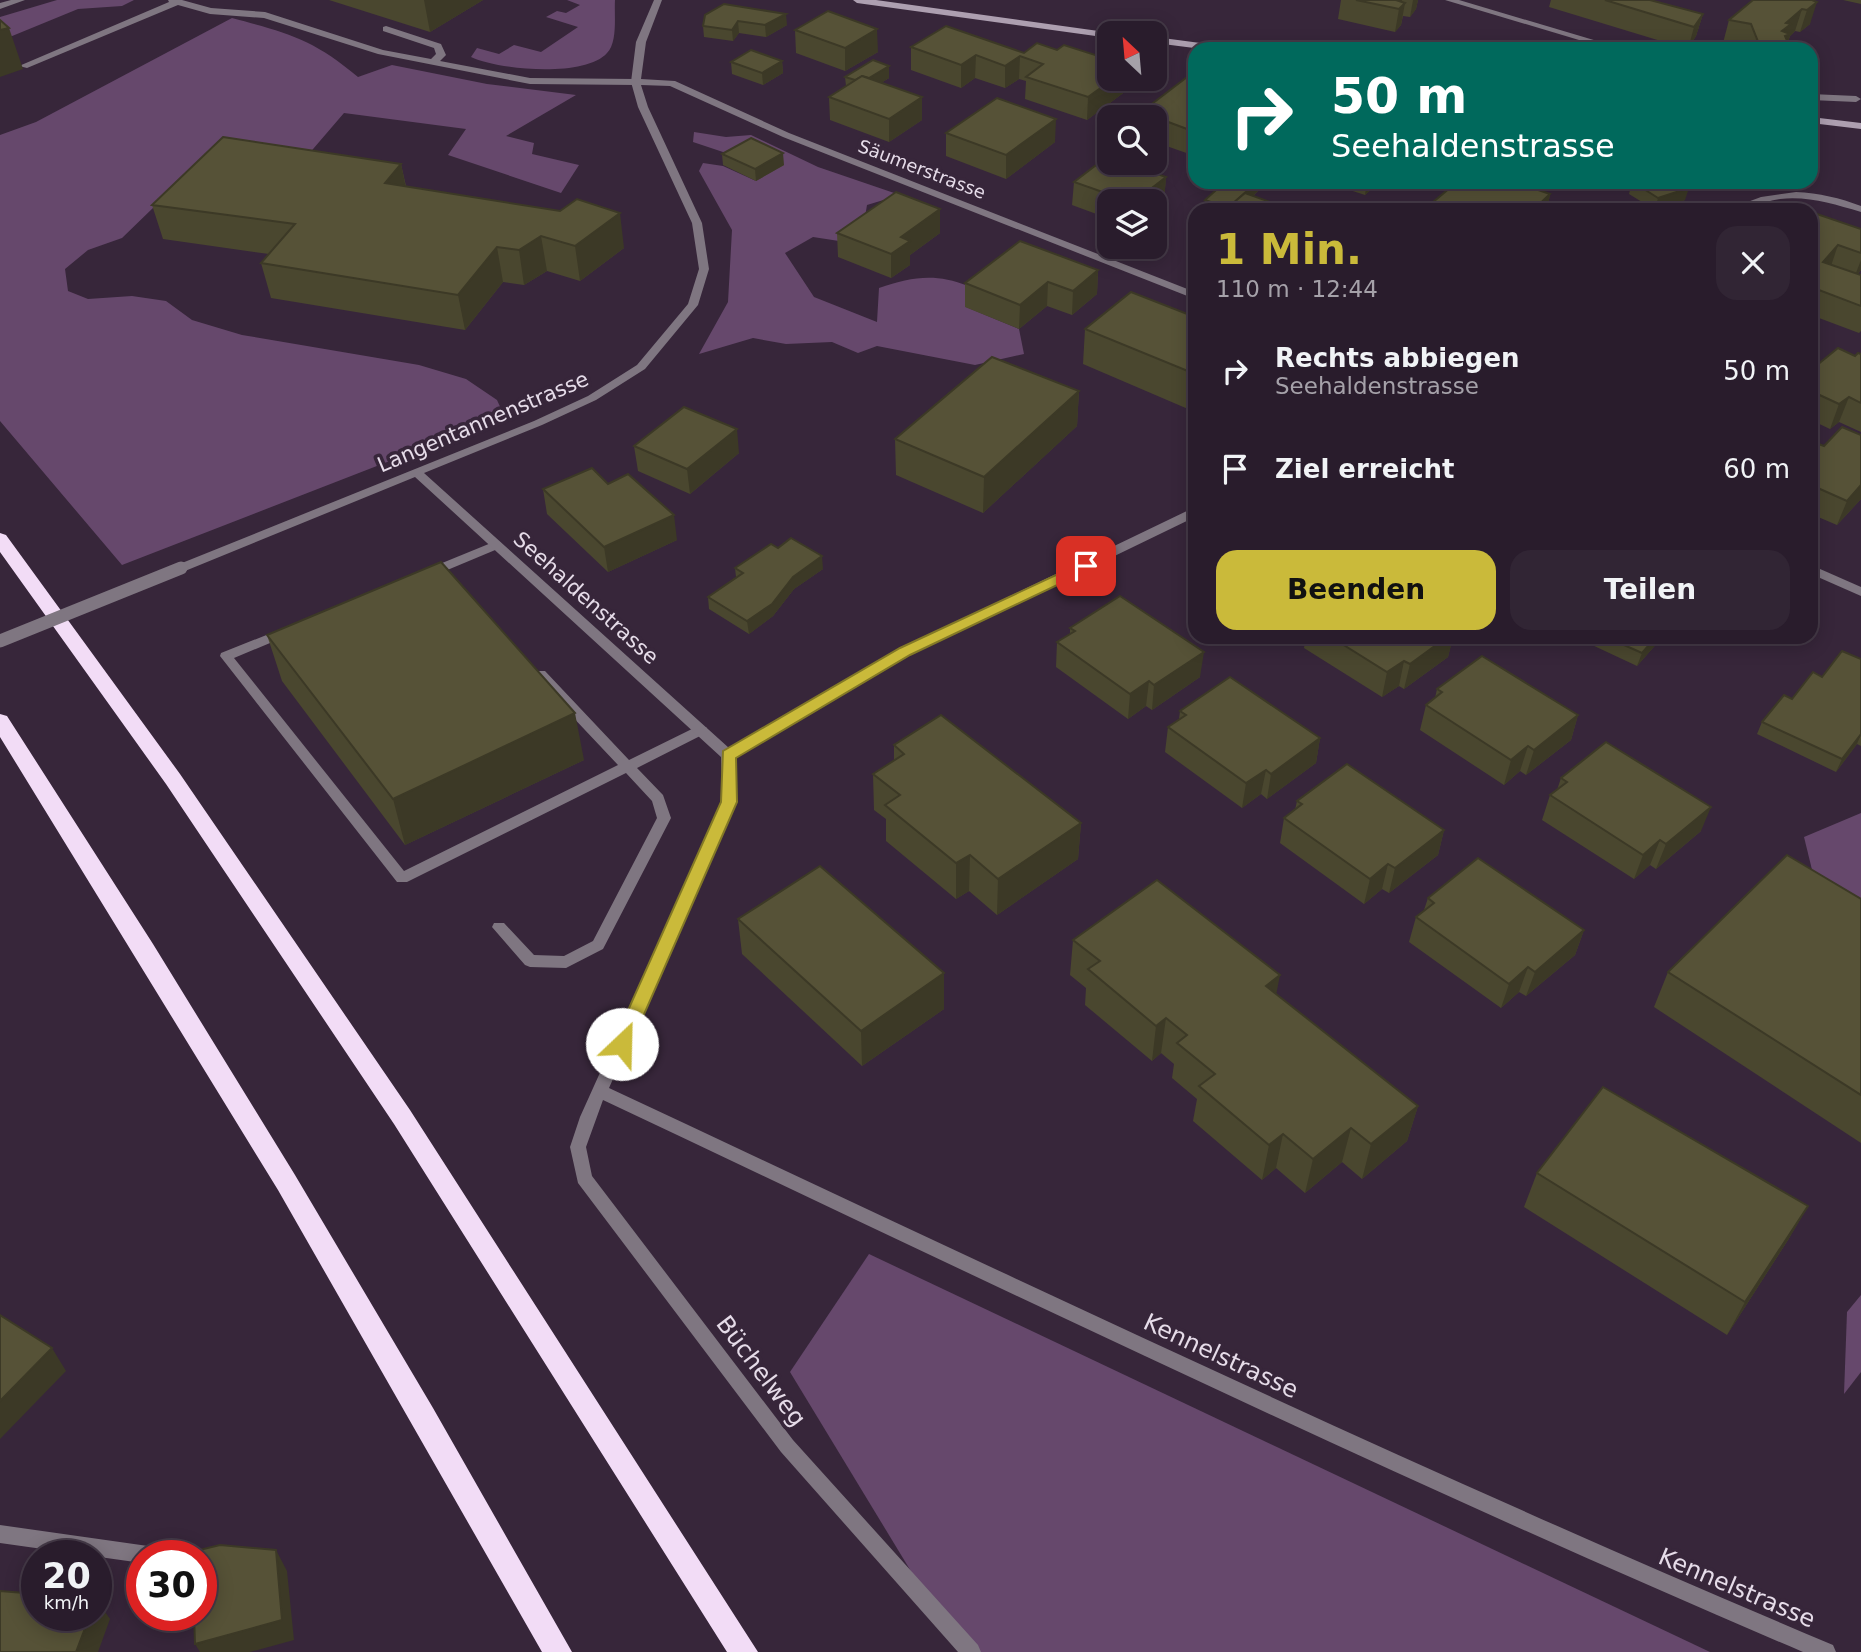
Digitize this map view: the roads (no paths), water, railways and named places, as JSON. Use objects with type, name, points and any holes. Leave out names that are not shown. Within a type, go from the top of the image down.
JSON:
[{"type":"highway","points":[[0,538],[173,779],[402,1117],[744,1652]]},
{"type":"highway","points":[[0,721],[96,869],[223,1077],[558,1652]]},
{"type":"main road","points":[[857,0],[1097,33]]},
{"type":"main road","points":[[1167,42],[1188,44]]},
{"type":"main road","points":[[1818,121],[1861,125]]},
{"type":"street","points":[[0,6],[21,0]]},
{"type":"street","name":"Langentannenstrasse","points":[[0,641],[592,398],[641,367],[693,305],[704,269],[697,223],[643,107],[636,82],[641,42],[659,0]]},
{"type":"street","points":[[1449,0],[1595,42]]},
{"type":"street","points":[[24,66],[174,1]]},
{"type":"street","name":"Säumerstrasse","points":[[174,1],[210,11],[265,15],[359,46],[530,81],[672,83],[786,135],[1188,293]]},
{"type":"street","points":[[386,29],[438,46],[441,55],[433,62]]},
{"type":"street","points":[[1818,97],[1858,98]]},
{"type":"street","points":[[1751,203],[1774,195],[1795,193],[1815,195],[1861,209]]},
{"type":"street","name":"Seehaldenstrasse","points":[[416,472],[728,755]]},
{"type":"street","points":[[601,1092],[729,802],[728,755],[905,652],[1188,515]]},
{"type":"street","points":[[417,578],[447,572],[496,545]]},
{"type":"street","points":[[1818,572],[1861,592]]},
{"type":"street","points":[[302,625],[226,656],[402,877],[701,730]]},
{"type":"street","points":[[499,927],[530,961],[566,962],[598,945],[664,818],[658,799],[625,767],[534,667]]},
{"type":"street","name":"Büchelweg","points":[[601,1092],[578,1147],[584,1178],[787,1446],[971,1652]]},
{"type":"street","name":"Kennelstrasse","points":[[601,1092],[1314,1427],[1613,1562],[1826,1652]]},
{"type":"street","points":[[0,1534],[126,1552]]}]
